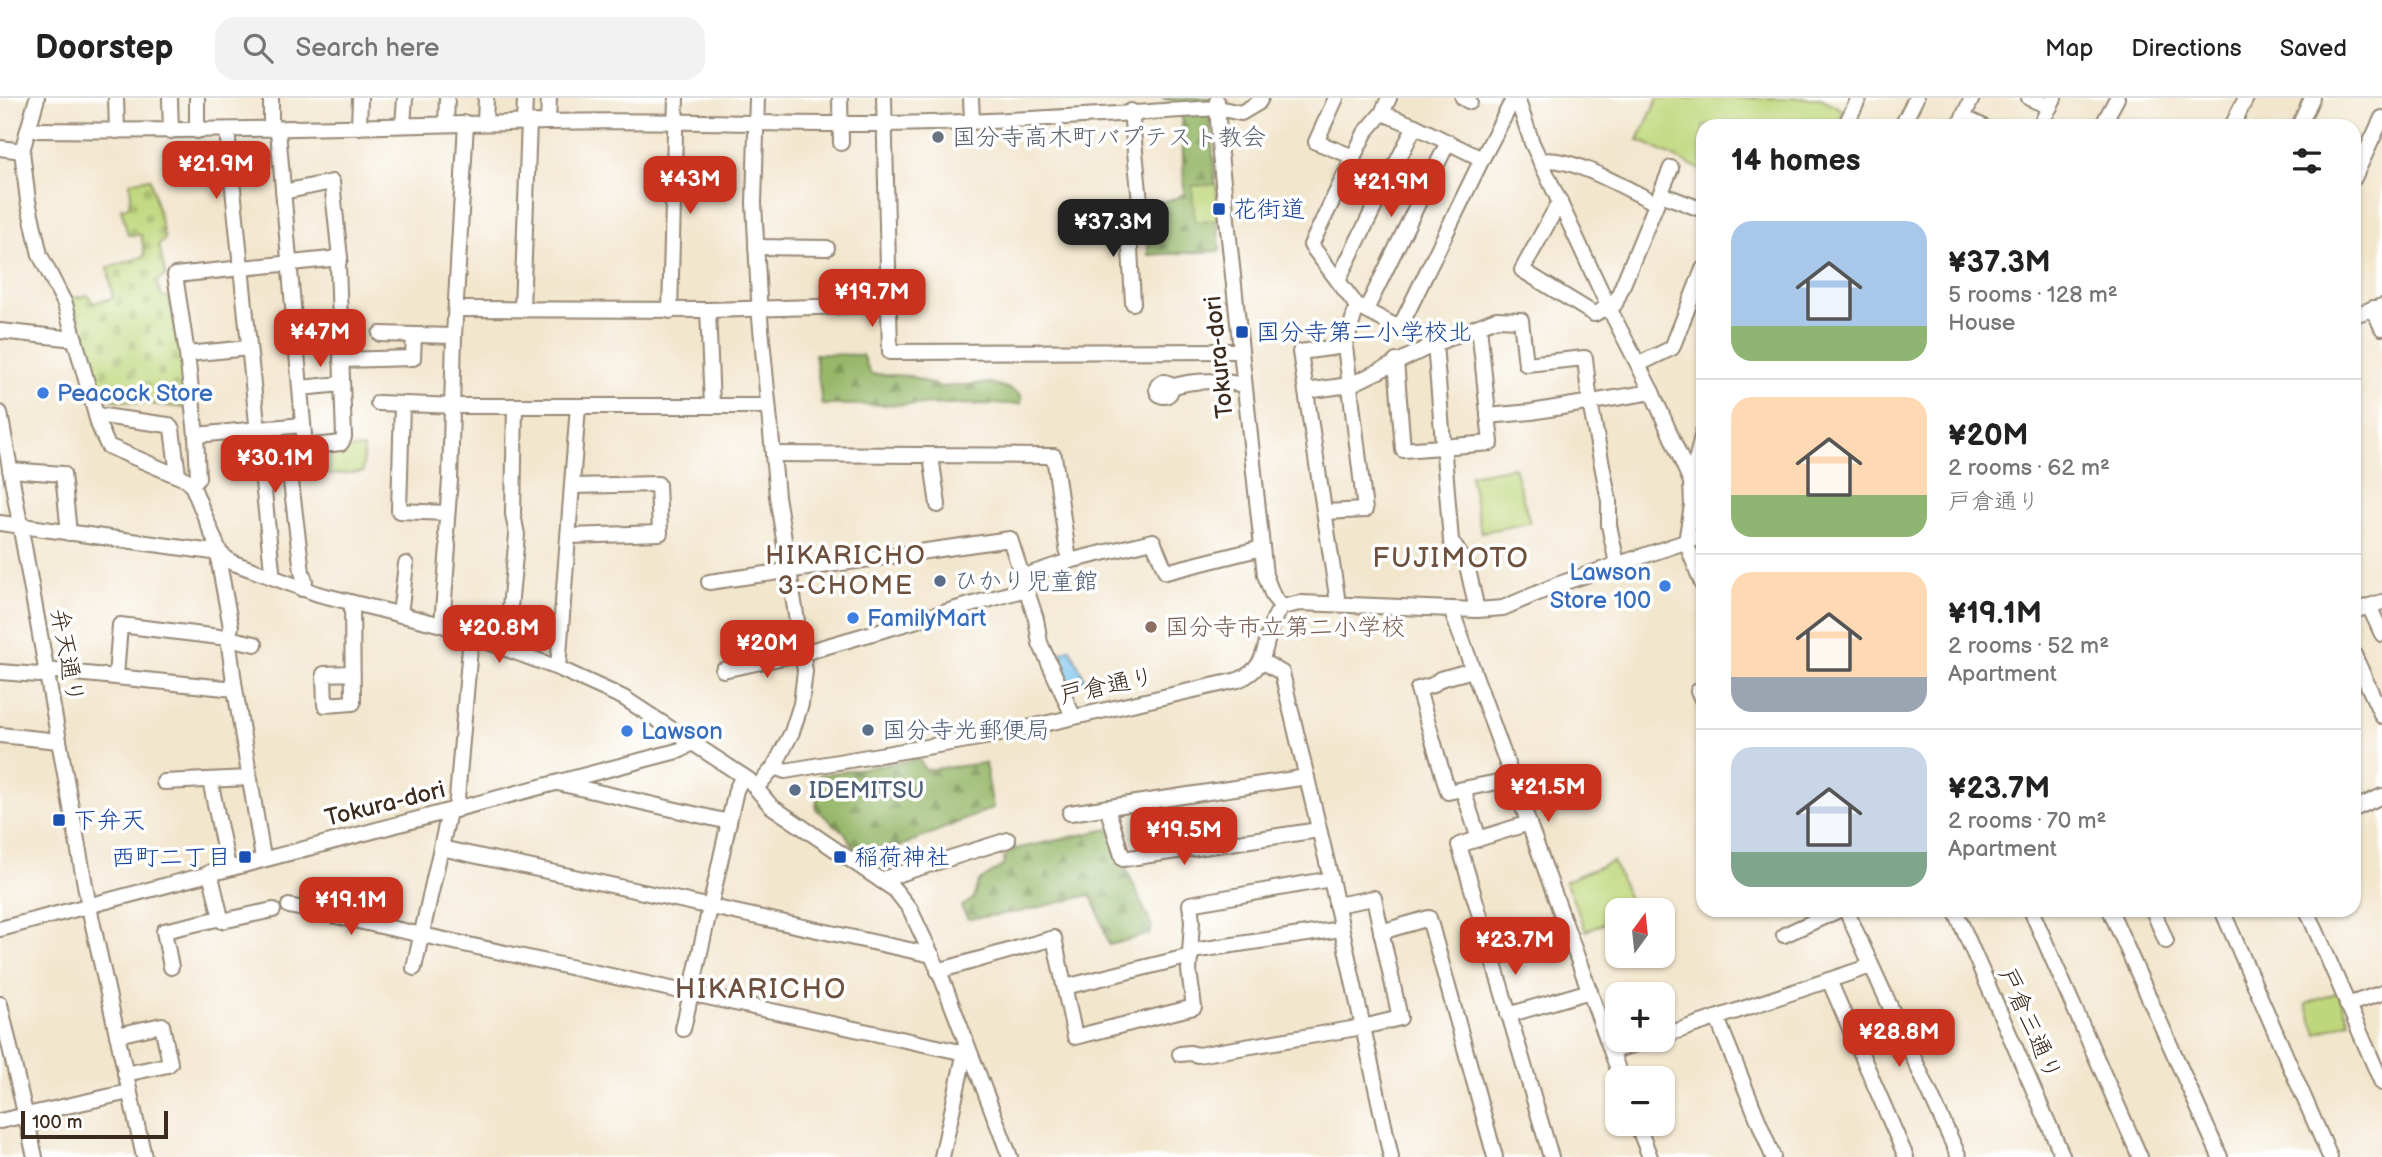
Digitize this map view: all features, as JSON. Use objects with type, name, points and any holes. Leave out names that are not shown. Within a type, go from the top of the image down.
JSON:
[{"type":"street","points":[[37,98],[22,151],[28,201],[40,255],[65,304],[96,415],[108,446],[178,475],[192,485],[220,552],[231,562],[302,589],[352,604],[442,625],[558,668],[624,698],[743,776],[757,787],[771,806],[880,880],[904,899],[932,955],[1010,1157]]},
{"type":"street","points":[[116,98],[117,131]]},
{"type":"street","points":[[170,98],[171,131]]},
{"type":"street","points":[[197,98],[197,131]]},
{"type":"street","points":[[271,98],[283,192],[305,447]]},
{"type":"street","points":[[359,127],[360,98]]},
{"type":"street","points":[[403,125],[405,98]]},
{"type":"street","points":[[446,124],[447,98]]},
{"type":"street","points":[[485,122],[486,98]]},
{"type":"street","points":[[522,309],[527,122],[525,98]]},
{"type":"street","points":[[548,122],[549,98]]},
{"type":"street","points":[[670,310],[676,98]]},
{"type":"street","points":[[757,98],[754,204],[768,406],[788,570],[805,671],[799,714],[792,732],[774,766],[757,787]]},
{"type":"street","points":[[840,98],[841,143]]},
{"type":"street","points":[[884,98],[890,352],[1241,351]]},
{"type":"street","points":[[971,98],[972,121]]},
{"type":"street","points":[[28,130],[275,130],[485,122],[674,120],[884,124],[1131,111],[1217,103],[1241,113],[1258,103],[1261,98]]},
{"type":"street","points":[[1336,98],[1316,142],[1354,157]]},
{"type":"street","points":[[1389,98],[1382,113],[1365,133],[1311,245],[1361,308],[1396,327],[1403,321],[1482,159],[1519,101]]},
{"type":"street","points":[[1848,119],[1858,98]]},
{"type":"street","points":[[1906,119],[1916,98]]},
{"type":"street","points":[[1962,119],[1972,98]]},
{"type":"street","points":[[2029,98],[2052,103],[2044,119]]},
{"type":"street","points":[[2106,119],[2117,98]]},
{"type":"street","points":[[2236,119],[2246,98]]},
{"type":"street","points":[[2302,119],[2312,98]]},
{"type":"street","points":[[1519,101],[1541,161],[1609,308],[1653,392],[1691,482]]},
{"type":"street","name":"Tokura-dori","points":[[1217,103],[1220,154],[1262,548],[1268,585],[1282,607]]},
{"type":"street","points":[[1131,111],[1142,212],[1121,213],[1133,303]]},
{"type":"street","points":[[1382,113],[1482,159]]},
{"type":"street","points":[[2361,163],[2382,118]]},
{"type":"street","points":[[442,625],[448,546],[454,337],[466,123]]},
{"type":"street","points":[[1338,280],[1415,126]]},
{"type":"street","points":[[227,130],[272,570],[270,576]]},
{"type":"street","points":[[1325,512],[1365,510],[1345,346],[1361,308],[1448,142]]},
{"type":"street","points":[[0,148],[22,151]]},
{"type":"street","points":[[1541,161],[1550,159],[1577,166],[1658,199],[1696,208]]},
{"type":"street","points":[[1560,201],[1522,271],[1594,314],[1615,304],[1671,168]]},
{"type":"street","points":[[283,192],[332,182],[340,258],[338,264],[344,437],[341,443],[287,449],[305,581],[302,589]]},
{"type":"street","points":[[756,247],[817,245]]},
{"type":"street","points":[[192,485],[198,478],[196,435],[175,275],[340,258]]},
{"type":"street","points":[[1639,364],[1672,348],[1696,288]]},
{"type":"street","points":[[456,309],[760,310],[888,305]]},
{"type":"street","points":[[2361,313],[2378,307],[2382,328]]},
{"type":"street","points":[[708,310],[712,406]]},
{"type":"street","points":[[1306,391],[1350,385],[1396,361],[1496,319],[1521,320],[1526,364],[1585,358],[1617,564]]},
{"type":"street","points":[[1396,361],[1403,450],[1491,443],[1479,326]]},
{"type":"street","points":[[0,331],[75,339]]},
{"type":"street","points":[[380,334],[454,337]]},
{"type":"street","points":[[341,360],[413,358],[414,335]]},
{"type":"street","points":[[1435,344],[1451,541],[1467,565],[1477,610]]},
{"type":"street","points":[[1338,603],[1300,352],[1345,346]]},
{"type":"street","points":[[187,354],[248,348]]},
{"type":"street","points":[[1171,387],[1216,381],[1244,385]]},
{"type":"street","points":[[300,388],[342,384]]},
{"type":"street","points":[[1489,416],[1653,392]]},
{"type":"street","points":[[378,403],[453,406],[768,406]]},
{"type":"street","points":[[402,404],[399,511],[447,513]]},
{"type":"street","points":[[506,649],[517,535],[513,514],[514,406]]},
{"type":"street","points":[[558,668],[578,406]]},
{"type":"street","name":"弁天通り","points":[[0,413],[3,447],[10,470],[89,907],[144,1157]]},
{"type":"street","points":[[96,415],[168,425],[172,429],[178,475]]},
{"type":"street","points":[[196,435],[303,425]]},
{"type":"street","points":[[774,454],[1054,456],[1069,561]]},
{"type":"street","points":[[931,456],[938,505]]},
{"type":"street","points":[[1696,461],[1691,482],[1692,505],[1686,542],[1696,568]]},
{"type":"street","points":[[10,470],[63,474],[69,533]]},
{"type":"street","points":[[569,536],[660,533],[659,484],[573,486]]},
{"type":"street","points":[[0,523],[220,552]]},
{"type":"street","points":[[1391,1157],[1331,880],[1282,673],[1262,661],[1272,623],[1282,607],[1300,603],[1477,610],[1503,608],[1559,584],[1696,538]]},
{"type":"street","points":[[709,582],[1010,539],[1040,643],[1073,716]]},
{"type":"street","points":[[723,670],[803,653],[1024,583],[1069,561],[1153,541],[1166,572],[1262,548]]},
{"type":"street","points":[[220,552],[219,563],[231,627],[228,638],[235,689],[263,858]]},
{"type":"street","points":[[400,615],[405,564]]},
{"type":"street","points":[[352,604],[353,673]]},
{"type":"street","points":[[2376,604],[2382,634]]},
{"type":"street","points":[[1451,609],[1605,1032]]},
{"type":"street","points":[[116,676],[120,625],[228,638],[255,644]]},
{"type":"street","points":[[414,968],[452,811],[471,636]]},
{"type":"street","name":"戸倉通り","points":[[774,766],[785,771],[991,736],[1238,680],[1250,675],[1262,661]]},
{"type":"street","points":[[0,672],[39,675],[46,670],[235,689]]},
{"type":"street","points":[[1473,670],[1440,679],[1433,685],[1418,689],[1448,792],[1513,779]]},
{"type":"street","points":[[2361,670],[2382,716]]},
{"type":"street","points":[[0,735],[59,741]]},
{"type":"street","name":"Tokura-dori","points":[[89,907],[228,867],[683,749],[691,743]]},
{"type":"street","points":[[683,1029],[736,790],[743,776]]},
{"type":"street","points":[[1070,813],[1307,777]]},
{"type":"street","points":[[164,782],[249,778]]},
{"type":"street","points":[[210,780],[228,867]]},
{"type":"street","points":[[556,783],[729,822]]},
{"type":"street","points":[[1463,790],[1479,839]]},
{"type":"street","points":[[2361,806],[2382,796]]},
{"type":"street","points":[[1107,807],[1123,859],[1319,830]]},
{"type":"street","points":[[1530,823],[1459,845],[1551,1157]]},
{"type":"street","points":[[880,880],[1008,840]]},
{"type":"street","points":[[441,848],[932,955]]},
{"type":"street","points":[[210,872],[222,921],[274,910]]},
{"type":"street","points":[[939,971],[1054,938],[1075,1037],[1195,1007],[1189,971],[1192,953],[1190,904],[1331,880]]},
{"type":"street","points":[[1181,1054],[1198,1055],[1363,1027],[1400,1018],[1374,898],[1336,905]]},
{"type":"street","points":[[289,906],[691,994],[966,1048]]},
{"type":"street","points":[[0,929],[89,907]]},
{"type":"street","points":[[1784,935],[1824,917]]},
{"type":"street","points":[[1849,917],[1959,1157]]},
{"type":"street","name":"戸倉三通り","points":[[1958,917],[2063,1157]]},
{"type":"street","points":[[2034,917],[2140,1157]]},
{"type":"street","points":[[2113,917],[2220,1157]]},
{"type":"street","points":[[2156,917],[2166,941]]},
{"type":"street","points":[[2225,917],[2330,1157]]},
{"type":"street","points":[[2310,917],[2382,1083]]},
{"type":"street","points":[[171,967],[164,931],[221,918]]},
{"type":"street","points":[[1381,932],[1429,918],[1495,1157]]},
{"type":"street","points":[[1065,987],[1192,953],[1341,929]]},
{"type":"street","points":[[1675,1032],[1871,966]]},
{"type":"street","points":[[1829,980],[1906,1157]]},
{"type":"street","points":[[1508,1016],[1590,991]]},
{"type":"street","points":[[2347,1005],[2382,993]]},
{"type":"street","points":[[0,1004],[34,1157]]},
{"type":"street","points":[[1717,1018],[1773,1157]]},
{"type":"street","points":[[117,1035],[162,1025],[170,1063],[125,1074]]},
{"type":"street","points":[[942,1157],[966,1048]]},
{"type":"street","points":[[0,1121],[129,1092]]},
{"type":"street","points":[[1640,1136],[1646,1156]]},
{"type":"green space","points":[[1162,98],[1209,98],[1220,251],[1148,255],[1148,205],[1184,194],[1182,118],[1177,103]]},
{"type":"green space","points":[[1658,98],[1821,98],[1844,111],[1840,119],[1696,119],[1696,168],[1638,140]]},
{"type":"green space","points":[[150,178],[165,239],[159,245],[166,276],[156,282],[162,297],[169,297],[181,348],[189,408],[98,398],[69,299],[88,295],[93,303],[113,298],[108,268],[145,256],[141,235],[128,235],[121,208],[128,207],[131,197],[130,182]]},
{"type":"green space","points":[[1216,184],[1220,220],[1195,222],[1192,186]]},
{"type":"green space","points":[[815,354],[862,355],[871,374],[910,376],[940,387],[990,383],[1021,395],[1021,404],[822,405]]},
{"type":"green space","points":[[364,448],[363,472],[328,475],[329,450]]},
{"type":"green space","points":[[1514,467],[1530,523],[1481,532],[1470,475]]},
{"type":"green space","points":[[919,759],[925,770],[985,763],[993,808],[901,846],[853,849],[846,834],[816,809],[819,775]]},
{"type":"green space","points":[[1109,829],[1152,927],[1150,934],[1109,945],[1090,895],[1019,912],[968,919],[961,907],[973,899],[978,882],[1003,866],[1005,856],[1015,849]]},
{"type":"green space","points":[[1613,861],[1628,898],[1605,898],[1605,923],[1586,931],[1565,881]]},
{"type":"green space","points":[[2338,992],[2349,1021],[2317,1034],[2306,1004]]},
{"type":"water","points":[[1070,648],[1086,681],[1071,687],[1056,655]]},
{"type":"place","name":"国分寺高木町バプテスト教会","points":[[938,137]]},
{"type":"place","name":"花街道","points":[[1219,209]]},
{"type":"place","name":"国分寺第二小学校北","points":[[1242,332]]},
{"type":"place","name":"Peacock Store","points":[[43,393]]},
{"type":"place","name":"ひかり児童館","points":[[940,581]]},
{"type":"place","name":"Lawson Store 100","points":[[1665,586]]},
{"type":"place","name":"FamilyMart","points":[[853,618]]},
{"type":"place","name":"国分寺市立第二小学校","points":[[1151,627]]},
{"type":"place","name":"国分寺光郵便局","points":[[868,730]]},
{"type":"place","name":"Lawson","points":[[627,731]]},
{"type":"place","name":"IDEMITSU","points":[[795,790]]},
{"type":"place","name":"下弁天","points":[[59,820]]},
{"type":"place","name":"西町二丁目","points":[[245,857]]},
{"type":"place","name":"稲荷神社","points":[[840,857]]},
{"type":"district","name":"FUJIMOTO","points":[[1451,558]]},
{"type":"district","name":"HIKARICHO 3-CHOME","points":[[846,571]]},
{"type":"district","name":"HIKARICHO","points":[[761,989]]}]
